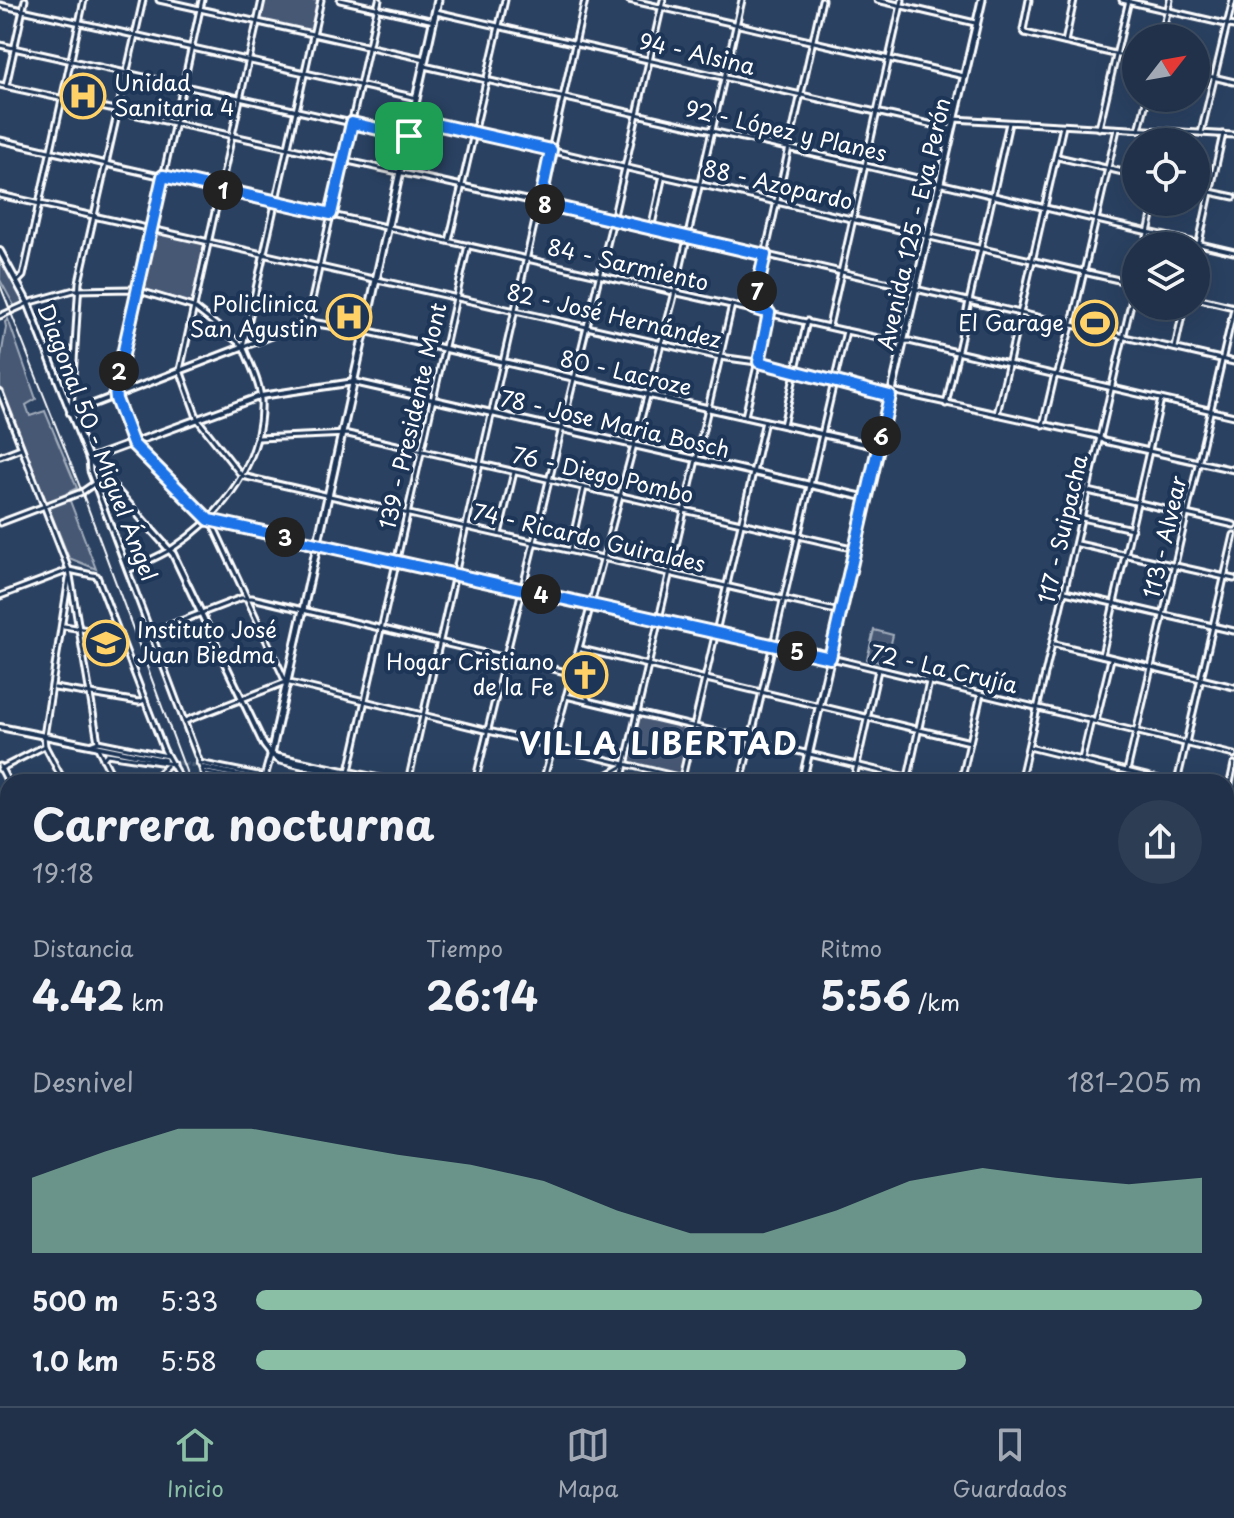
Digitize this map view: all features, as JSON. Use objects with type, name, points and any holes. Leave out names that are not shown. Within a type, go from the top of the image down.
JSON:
[{"type":"main road","points":[[340,774],[273,756],[286,682],[438,0]]},
{"type":"main road","name":"Avenida 125 - Eva Perón","points":[[804,774],[982,0]]},
{"type":"street","points":[[6,86],[25,0]]},
{"type":"street","points":[[17,282],[23,276],[84,0]]},
{"type":"street","points":[[143,0],[78,290],[70,413],[307,322],[379,0]]},
{"type":"street","name":"92 - López y Planes","points":[[159,0],[369,47],[487,80],[1148,232]]},
{"type":"street","points":[[202,0],[115,395],[133,444],[209,520],[286,682]]},
{"type":"street","points":[[242,476],[198,420],[180,370],[262,0]]},
{"type":"street","points":[[243,346],[321,0]]},
{"type":"street","points":[[340,0],[434,21]]},
{"type":"street","points":[[449,241],[505,0]]},
{"type":"street","points":[[410,774],[585,0]]},
{"type":"street","points":[[629,0],[964,76]]},
{"type":"street","points":[[477,774],[600,275],[663,0]]},
{"type":"street","points":[[545,774],[649,395],[742,0]]},
{"type":"street","points":[[753,308],[822,0]]},
{"type":"street","points":[[877,0],[901,3],[976,23]]},
{"type":"street","points":[[1029,0],[1025,33],[1122,56]]},
{"type":"street","points":[[1065,42],[1074,0]]},
{"type":"street","points":[[1122,0],[1234,26]]},
{"type":"street","points":[[1164,24],[1170,0]]},
{"type":"street","points":[[1202,128],[1233,0]]},
{"type":"street","points":[[1099,128],[1128,1]]},
{"type":"street","points":[[829,326],[901,3]]},
{"type":"street","points":[[0,5],[417,98]]},
{"type":"street","name":"94 - Alsina","points":[[436,12],[952,129]]},
{"type":"street","points":[[0,45],[409,136]]},
{"type":"street","points":[[1210,77],[1234,82]]},
{"type":"street","points":[[0,85],[540,203],[1234,362]]},
{"type":"street","name":"88 - Azopardo","points":[[413,119],[1122,280]]},
{"type":"street","points":[[954,119],[1122,129]]},
{"type":"street","points":[[946,404],[1009,123]]},
{"type":"street","points":[[997,415],[1063,126]]},
{"type":"street","points":[[1043,425],[1071,324],[1117,129]]},
{"type":"street","points":[[1210,133],[1234,135]]},
{"type":"street","points":[[1202,232],[1223,134]]},
{"type":"street","name":"84 - Sarmiento","points":[[0,140],[1234,416]]},
{"type":"street","points":[[1056,156],[1122,172]]},
{"type":"street","points":[[651,229],[663,175]]},
{"type":"street","points":[[1211,192],[1234,197]]},
{"type":"street","name":"82 - José Hernández","points":[[0,195],[1234,470]]},
{"type":"street","points":[[1148,232],[1152,216]]},
{"type":"street","name":"139 - Presidente Mont","points":[[348,774],[468,245]]},
{"type":"street","name":"92 - López y Planes","points":[[1210,246],[1234,252]]},
{"type":"street","name":"Diagonal 50 - Miguel Ángel","points":[[0,251],[28,303],[89,459],[95,483],[204,774]]},
{"type":"street","points":[[0,316],[28,303],[78,290],[137,290],[193,307],[243,346],[261,396],[258,438],[242,476],[209,520],[171,550],[128,570]]},
{"type":"street","points":[[1210,302],[1234,308]]},
{"type":"street","points":[[623,774],[732,305]]},
{"type":"street","name":"113 - Alvear","points":[[1127,771],[1234,308]]},
{"type":"street","points":[[745,416],[769,313]]},
{"type":"street","name":"117 - Suipacha","points":[[1022,774],[1128,320]]},
{"type":"street","points":[[1175,348],[1181,320]]},
{"type":"street","points":[[783,425],[807,321]]},
{"type":"street","name":"80 - Lacroze","points":[[307,322],[444,348],[879,447]]},
{"type":"street","points":[[743,774],[846,331]]},
{"type":"street","points":[[264,774],[273,756],[264,745],[171,550],[89,459],[261,396],[354,382]]},
{"type":"street","name":"78 - Jose Maria Bosch","points":[[354,382],[868,498]]},
{"type":"street","points":[[0,392],[69,570],[97,744],[111,774]]},
{"type":"street","points":[[1102,655],[1161,399]]},
{"type":"street","points":[[682,774],[765,421]]},
{"type":"street","name":"76 - Diego Pombo","points":[[258,438],[342,433],[856,549]]},
{"type":"street","points":[[0,456],[21,448]]},
{"type":"street","points":[[499,534],[514,472]]},
{"type":"street","name":"74 - Ricardo Guiraldes","points":[[242,476],[841,613]]},
{"type":"street","points":[[0,523],[82,492],[95,483]]},
{"type":"street","points":[[570,550],[584,488]]},
{"type":"street","points":[[1088,491],[1234,525]]},
{"type":"street","points":[[1082,518],[1132,529]]},
{"type":"street","name":"72 - La Crujía","points":[[209,520],[830,658],[1234,755]]},
{"type":"street","points":[[1179,774],[1234,535]]},
{"type":"street","points":[[1076,544],[1234,579]]},
{"type":"street","points":[[60,774],[45,746],[44,736],[63,626],[69,570]]},
{"type":"street","points":[[0,596],[69,570],[97,576],[166,760]]},
{"type":"street","points":[[1065,592],[1234,631]]},
{"type":"street","points":[[152,632],[246,597],[572,674],[589,701]]},
{"type":"street","points":[[63,626],[112,634],[119,632]]},
{"type":"street","points":[[1053,644],[1234,687]]},
{"type":"street","points":[[579,648],[970,742]]},
{"type":"street","points":[[1082,760],[1111,657]]},
{"type":"street","points":[[855,774],[878,670]]},
{"type":"street","points":[[184,721],[286,682],[659,774]]},
{"type":"street","points":[[909,774],[929,682]]},
{"type":"street","points":[[53,688],[139,702],[145,700]]},
{"type":"street","points":[[963,774],[981,694]]},
{"type":"street","points":[[566,696],[886,774]]},
{"type":"street","points":[[0,727],[166,760],[173,764],[178,774]]},
{"type":"street","points":[[97,744],[173,764]]},
{"type":"street","points":[[0,768],[45,746]]},
{"type":"street","points":[[1029,747],[1139,774]]},
{"type":"street","points":[[103,759],[107,754],[166,760]]},
{"type":"street","points":[[155,774],[166,760]]},
{"type":"street","points":[[199,763],[253,774]]},
{"type":"street","points":[[609,774],[625,765]]},
{"type":"street","points":[[203,770],[224,774]]},
{"type":"street","points":[[203,770],[233,774]]},
{"type":"shaded area","points":[[264,0],[319,0],[312,32],[259,21]]},
{"type":"shaded area","points":[[153,232],[204,244],[192,304],[141,288]]},
{"type":"shaded area","points":[[0,255],[25,302],[16,309],[0,280]]},
{"type":"shaded area","points":[[8,319],[36,399],[26,405],[30,416],[45,411],[77,488],[67,493],[96,569],[69,558],[0,387],[0,363],[5,322]]},
{"type":"shaded area","points":[[874,630],[893,635],[886,664],[867,659]]},
{"type":"shaded area","points":[[636,712],[693,726],[683,774],[664,774],[625,765]]},
{"type":"tunnel","points":[[167,760],[201,767]]},
{"type":"railway","points":[[0,285],[82,492],[187,774]]},
{"type":"place","name":"Unidad Sanitaria 4","points":[[83,96]]},
{"type":"place","name":"Policlinica San Agustin","points":[[349,317]]},
{"type":"place","name":"El Garage","points":[[1095,323]]},
{"type":"place","name":"Instituto José Juan Biedma","points":[[106,643]]},
{"type":"place","name":"Hogar Cristiano de la Fe","points":[[585,675]]},
{"type":"district","name":"VILLA LIBERTAD","points":[[659,745]]},
{"type":"route","points":[[413,119],[551,150],[540,203],[765,255],[753,308],[769,313],[759,362],[890,396],[830,658],[209,520],[136,448],[129,438],[115,390],[163,176],[331,214],[352,123],[409,136],[413,119]]}]
